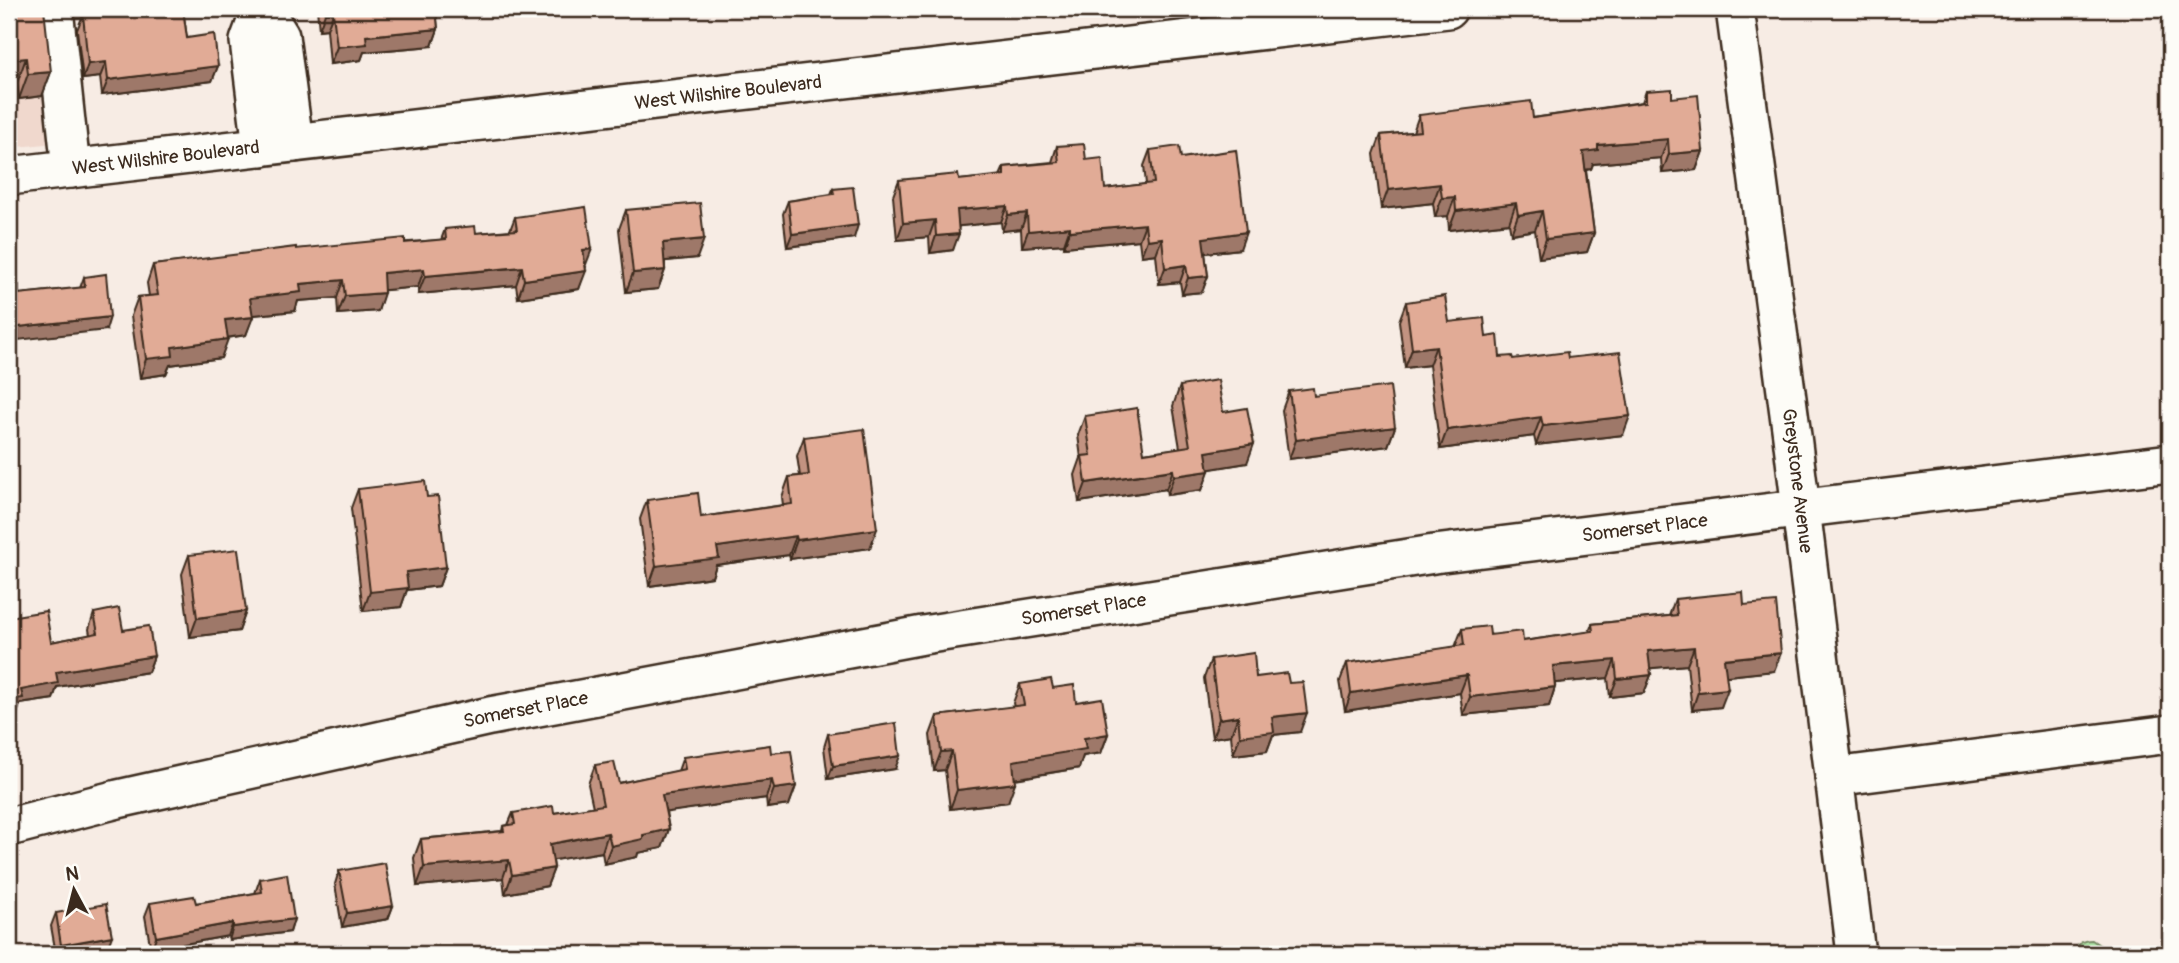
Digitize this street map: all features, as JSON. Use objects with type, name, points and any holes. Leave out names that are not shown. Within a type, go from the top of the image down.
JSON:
[{"type":"street","points":[[54,9],[71,169]]},
{"type":"street","points":[[262,9],[280,36],[278,145]]},
{"type":"street","name":"West Wilshire Boulevard","points":[[9,176],[1448,9]]},
{"type":"street","name":"Greystone Avenue","points":[[1735,9],[1856,954]]},
{"type":"street","name":"Somerset Place","points":[[9,827],[118,799],[490,716],[923,635],[1434,554],[2170,463]]},
{"type":"street","points":[[1834,777],[2170,734]]},
{"type":"shaded area","points":[[9,9],[81,140],[9,148]]},
{"type":"green space","points":[[2092,940],[2101,946],[2103,954],[2075,954],[2080,944]]},
{"type":"building","points":[[9,9],[44,9],[51,72],[28,74],[26,58],[9,60]]},
{"type":"building","points":[[94,9],[183,9],[187,38],[214,34],[218,66],[108,80],[106,62],[88,64],[83,15],[95,13]]},
{"type":"building","points":[[325,9],[436,9],[438,29],[366,36],[367,44],[337,47],[333,13],[325,13]]},
{"type":"building","points":[[1672,89],[1672,98],[1698,95],[1703,151],[1669,154],[1668,139],[1598,145],[1598,150],[1583,152],[1594,233],[1546,239],[1542,211],[1518,215],[1516,203],[1456,211],[1455,197],[1442,198],[1440,184],[1388,190],[1381,135],[1421,131],[1419,115],[1531,101],[1533,118],[1646,102],[1646,91]]},
{"type":"building","points":[[1084,144],[1086,160],[1102,158],[1105,189],[1154,183],[1150,150],[1179,146],[1181,158],[1236,150],[1246,232],[1203,238],[1208,276],[1188,278],[1186,265],[1165,268],[1162,238],[1147,240],[1145,224],[1070,231],[1070,227],[1028,231],[1027,213],[1008,215],[1007,206],[957,210],[959,234],[936,236],[935,220],[903,223],[899,180],[958,174],[959,180],[1004,175],[1004,167],[1059,162],[1057,146]]},
{"type":"building","points":[[853,187],[858,225],[792,234],[788,201],[834,194],[833,189]]},
{"type":"building","points":[[700,203],[704,239],[663,243],[665,270],[633,273],[626,210]]},
{"type":"building","points":[[586,207],[592,249],[583,250],[586,271],[524,280],[522,267],[425,276],[424,269],[383,273],[384,293],[345,296],[343,280],[300,284],[301,292],[250,298],[253,317],[225,320],[228,339],[172,347],[173,356],[146,359],[138,297],[158,295],[153,265],[296,247],[405,238],[405,243],[446,239],[445,229],[475,226],[476,233],[517,230],[515,217]]},
{"type":"building","points":[[106,274],[110,317],[9,328],[9,286],[19,285],[19,294],[85,287],[84,277]]},
{"type":"building","points":[[1445,296],[1449,322],[1484,318],[1486,337],[1498,335],[1500,357],[1512,356],[1513,359],[1567,352],[1568,358],[1620,352],[1630,416],[1543,426],[1541,417],[1447,430],[1436,346],[1412,349],[1406,302]]},
{"type":"building","points":[[1218,380],[1223,412],[1247,408],[1254,444],[1206,452],[1209,471],[1174,476],[1173,470],[1086,483],[1082,456],[1091,455],[1085,416],[1137,408],[1144,453],[1190,446],[1180,386]]},
{"type":"building","points":[[1390,386],[1395,427],[1296,440],[1289,391],[1313,388],[1314,396]]},
{"type":"building","points":[[864,429],[877,529],[717,547],[719,558],[656,566],[647,500],[698,493],[701,517],[792,504],[789,477],[809,475],[804,437]]},
{"type":"building","points":[[425,481],[427,497],[438,496],[446,567],[406,572],[408,588],[370,592],[358,489]]},
{"type":"building","points":[[238,549],[246,611],[197,618],[189,555]]},
{"type":"building","points":[[1743,592],[1744,605],[1776,602],[1781,653],[1724,659],[1728,689],[1698,692],[1694,647],[1648,651],[1651,675],[1617,679],[1615,660],[1553,666],[1555,687],[1470,697],[1467,675],[1351,693],[1347,663],[1464,645],[1462,629],[1489,626],[1490,635],[1522,631],[1523,641],[1593,631],[1592,624],[1677,615],[1675,599]]},
{"type":"building","points":[[119,608],[123,630],[149,626],[154,656],[56,672],[58,683],[21,690],[23,698],[9,700],[9,658],[12,657],[9,617],[46,611],[51,642],[98,633],[94,613]]},
{"type":"building","points":[[1254,653],[1256,677],[1287,673],[1289,683],[1303,682],[1307,713],[1272,717],[1274,732],[1240,736],[1238,716],[1219,719],[1211,659]]},
{"type":"building","points":[[1051,679],[1053,688],[1074,685],[1076,702],[1102,698],[1108,734],[1084,738],[1086,749],[1013,761],[1015,783],[957,790],[952,751],[941,752],[937,716],[1024,705],[1020,684]]},
{"type":"building","points":[[896,723],[900,756],[833,766],[828,734]]},
{"type":"building","points":[[770,745],[771,753],[791,751],[796,786],[774,789],[772,780],[662,795],[669,829],[643,835],[643,839],[611,846],[608,833],[550,844],[554,868],[512,875],[509,860],[424,867],[421,839],[504,831],[503,826],[515,824],[513,813],[553,806],[554,813],[603,805],[595,765],[614,762],[619,783],[685,769],[683,757]]},
{"type":"building","points":[[385,863],[393,906],[347,913],[339,871]]},
{"type":"building","points":[[287,874],[294,919],[233,927],[233,923],[156,937],[150,903],[194,896],[196,903],[262,892],[260,879]]},
{"type":"building","points":[[106,904],[112,936],[61,945],[56,913]]}]
